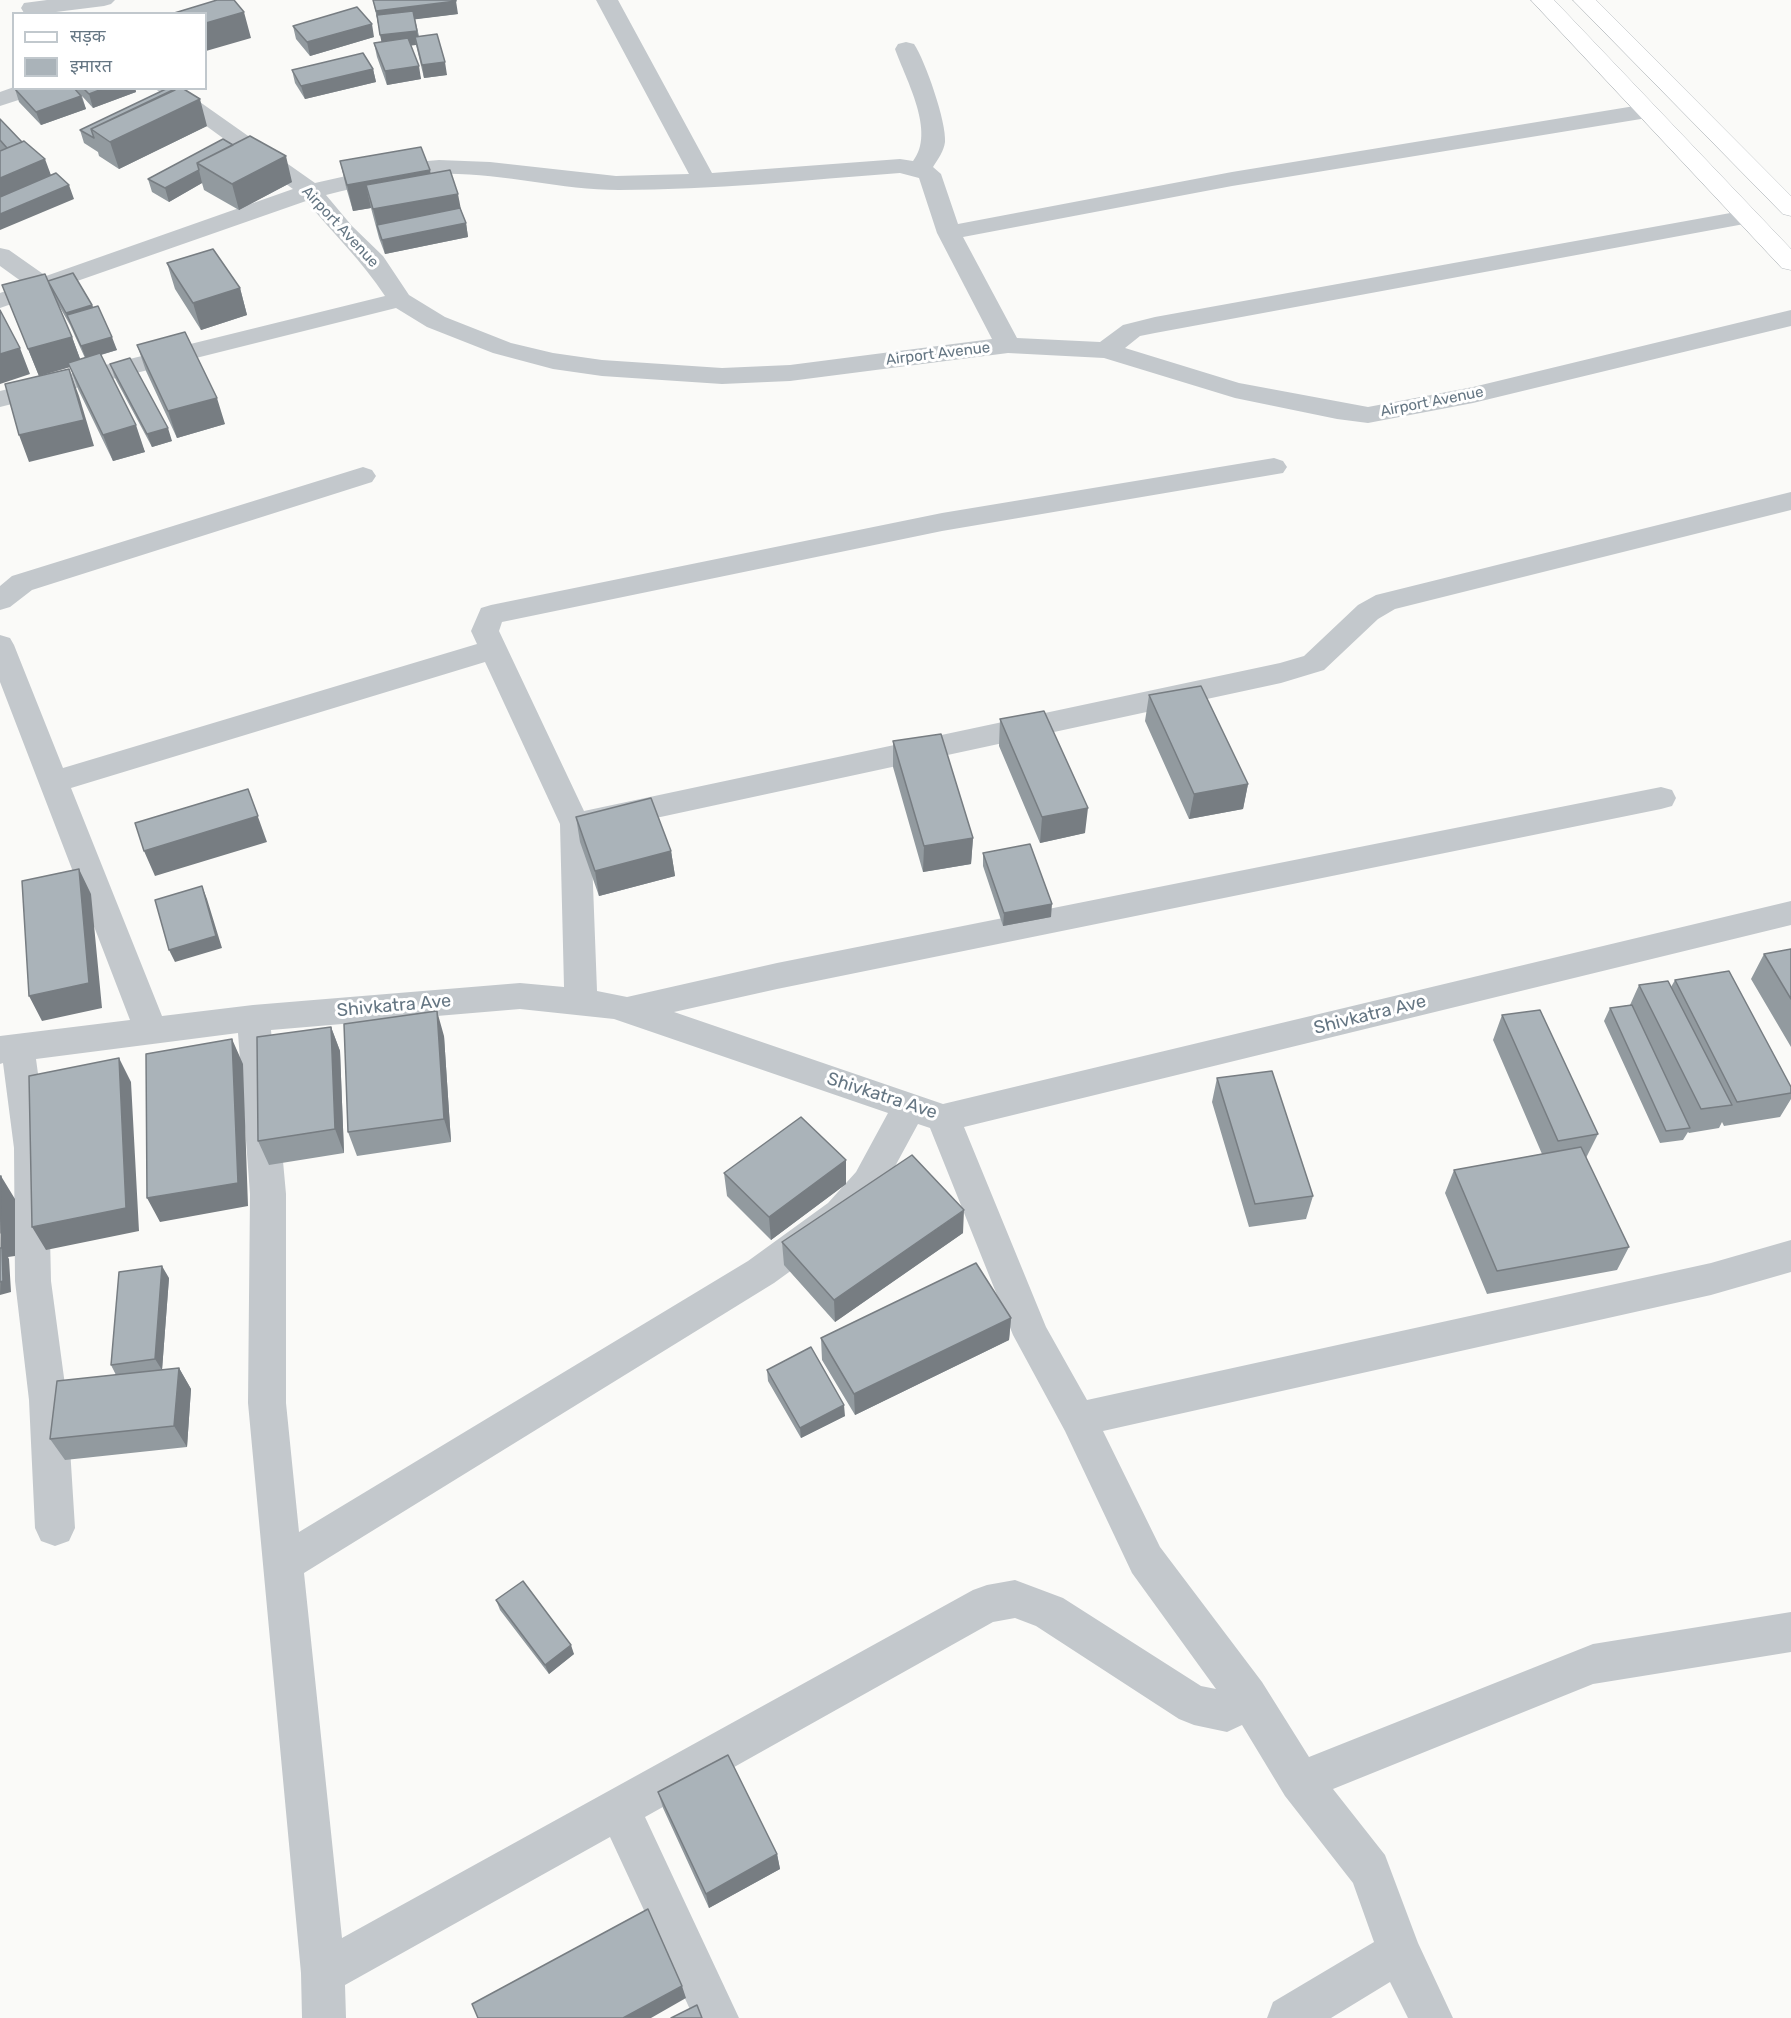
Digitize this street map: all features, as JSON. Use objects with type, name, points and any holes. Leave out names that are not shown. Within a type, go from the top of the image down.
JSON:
[{"type":"main road","points":[[1542,0],[1791,263]]},
{"type":"main road","points":[[1584,0],[1791,209]]},
{"type":"street","points":[[32,7],[104,0]]},
{"type":"street","points":[[607,0],[704,181]]},
{"type":"street","points":[[906,49],[933,124],[934,138],[931,152],[919,169]]},
{"type":"street","points":[[0,99],[26,90]]},
{"type":"street","name":"Airport Avenue","points":[[168,90],[311,191],[374,261],[400,300],[436,322],[502,348],[553,361],[602,368],[722,376],[790,373],[1008,345],[1106,350],[1235,390],[1368,415],[1473,395],[1791,318]]},
{"type":"street","points":[[949,233],[1232,179],[1647,111]]},
{"type":"street","points":[[0,301],[311,191],[404,170],[439,167],[489,169],[616,183],[704,181],[900,166],[919,169],[929,174],[949,233],[1008,345]]},
{"type":"street","points":[[1106,350],[1132,330],[1155,325],[1747,217]]},
{"type":"street","points":[[0,255],[42,285]]},
{"type":"street","points":[[0,399],[400,300]]},
{"type":"street","points":[[580,1002],[575,824],[485,631],[490,615],[942,522],[1274,467]]},
{"type":"street","points":[[0,600],[22,583],[363,476]]},
{"type":"street","points":[[575,824],[1281,673],[1314,663],[1368,612],[1386,602],[1791,501]]},
{"type":"street","points":[[0,645],[151,1031]]},
{"type":"street","points":[[53,782],[493,649]]},
{"type":"street","points":[[626,1010],[788,974],[1661,798]]},
{"type":"street","name":"Shivkatra Ave","points":[[9,1049],[253,1018],[520,996],[615,1006],[926,1112],[1791,913]]},
{"type":"street","points":[[253,1018],[268,1194],[267,1403],[323,1973],[324,2018]]},
{"type":"street","points":[[9,1049],[31,1148],[33,1281],[48,1400],[55,1528]]},
{"type":"street","points":[[283,1564],[761,1272],[841,1214],[926,1112],[983,1221],[1031,1335],[1078,1419],[1146,1560],[1248,1696],[1300,1781],[1370,1870],[1400,1952],[1431,2018]]},
{"type":"street","points":[[1078,1419],[1711,1279],[1791,1256]]},
{"type":"street","points":[[323,1973],[987,1604],[1015,1599],[1049,1612],[1194,1705],[1227,1711],[1248,1696]]},
{"type":"street","points":[[1300,1781],[1593,1664],[1791,1632]]},
{"type":"street","points":[[619,1809],[717,2018]]},
{"type":"street","points":[[1288,2018],[1400,1952]]},
{"type":"building","points":[[217,0],[234,0],[244,12],[207,23],[207,12],[178,12]]},
{"type":"building","points":[[373,0],[456,0],[456,1],[376,11]]},
{"type":"building","points":[[357,7],[372,24],[307,42],[293,26]]},
{"type":"building","points":[[413,11],[417,31],[380,35],[377,15]]},
{"type":"building","points":[[437,34],[445,62],[422,65],[415,37]]},
{"type":"building","points":[[408,38],[419,66],[385,71],[374,43]]},
{"type":"building","points":[[363,53],[373,69],[301,86],[292,70]]},
{"type":"building","points":[[16,90],[76,90],[81,96],[36,112]]},
{"type":"building","points":[[85,90],[100,90],[89,94]]},
{"type":"building","points":[[164,90],[175,90],[91,129],[94,138],[80,130]]},
{"type":"building","points":[[173,90],[185,90],[200,99],[110,142],[91,129]]},
{"type":"building","points":[[0,119],[22,142],[7,148],[0,140]]},
{"type":"building","points":[[250,136],[286,156],[232,184],[197,163]]},
{"type":"building","points":[[223,139],[233,145],[197,163],[199,170],[165,188],[148,179]]},
{"type":"building","points":[[24,141],[45,159],[0,178],[0,151]]},
{"type":"building","points":[[421,147],[430,170],[347,185],[340,161]]},
{"type":"building","points":[[450,170],[458,194],[373,209],[366,185]]},
{"type":"building","points":[[56,173],[69,185],[0,214],[0,197]]},
{"type":"building","points":[[460,208],[466,223],[382,240],[377,225]]},
{"type":"building","points":[[213,249],[240,288],[193,303],[167,263]]},
{"type":"building","points":[[73,273],[92,305],[66,313],[48,281]]},
{"type":"building","points":[[45,274],[72,337],[28,349],[2,285]]},
{"type":"building","points":[[98,306],[112,337],[81,346],[67,315]]},
{"type":"building","points":[[0,310],[20,348],[0,354]]},
{"type":"building","points":[[185,332],[217,398],[168,411],[137,345]]},
{"type":"building","points":[[100,353],[136,425],[103,435],[68,363]]},
{"type":"building","points":[[130,358],[168,428],[147,434],[110,364]]},
{"type":"building","points":[[69,369],[84,420],[19,435],[5,384]]},
{"type":"building","points":[[1201,686],[1248,784],[1194,794],[1149,695]]},
{"type":"building","points":[[1044,711],[1088,808],[1042,817],[1000,719]]},
{"type":"building","points":[[941,734],[973,838],[924,846],[893,741]]},
{"type":"building","points":[[248,789],[258,816],[144,851],[135,823]]},
{"type":"building","points":[[651,798],[671,851],[595,871],[576,817]]},
{"type":"building","points":[[1030,844],[1052,904],[1004,913],[983,853]]},
{"type":"building","points":[[79,869],[89,983],[29,996],[22,881]]},
{"type":"building","points":[[202,886],[216,936],[169,950],[155,900]]},
{"type":"building","points":[[1791,949],[1791,999],[1764,954]]},
{"type":"building","points":[[1729,971],[1791,1087],[1791,1093],[1737,1102],[1675,980]]},
{"type":"building","points":[[1668,981],[1732,1105],[1701,1109],[1639,985]]},
{"type":"building","points":[[1632,1005],[1690,1128],[1666,1131],[1610,1008]]},
{"type":"building","points":[[1540,1010],[1598,1134],[1558,1141],[1502,1015]]},
{"type":"building","points":[[437,1011],[444,1119],[348,1132],[344,1024]]},
{"type":"building","points":[[331,1027],[335,1129],[258,1141],[257,1037]]},
{"type":"building","points":[[232,1039],[238,1183],[147,1198],[146,1054]]},
{"type":"building","points":[[119,1058],[126,1208],[32,1227],[29,1076]]},
{"type":"building","points":[[1272,1071],[1313,1196],[1255,1204],[1217,1078]]},
{"type":"building","points":[[801,1117],[846,1160],[769,1217],[724,1173]]},
{"type":"building","points":[[1581,1147],[1629,1247],[1497,1271],[1454,1170]]},
{"type":"building","points":[[912,1155],[964,1210],[834,1300],[782,1242]]},
{"type":"building","points":[[0,1176],[1,1176],[0,1233]]},
{"type":"building","points":[[0,1248],[2,1248],[3,1281],[0,1282]]},
{"type":"building","points":[[976,1263],[1011,1318],[854,1394],[821,1338]]},
{"type":"building","points":[[162,1266],[155,1359],[111,1365],[119,1272]]},
{"type":"building","points":[[811,1347],[844,1405],[800,1428],[767,1370]]},
{"type":"building","points":[[179,1368],[174,1426],[50,1439],[57,1381]]},
{"type":"building","points":[[523,1581],[571,1645],[545,1665],[496,1600]]},
{"type":"building","points":[[728,1755],[777,1854],[706,1894],[658,1792]]},
{"type":"building","points":[[648,1909],[682,1986],[623,2018],[478,2018],[472,2004]]},
{"type":"building","points":[[697,2005],[702,2018],[671,2018]]}]
